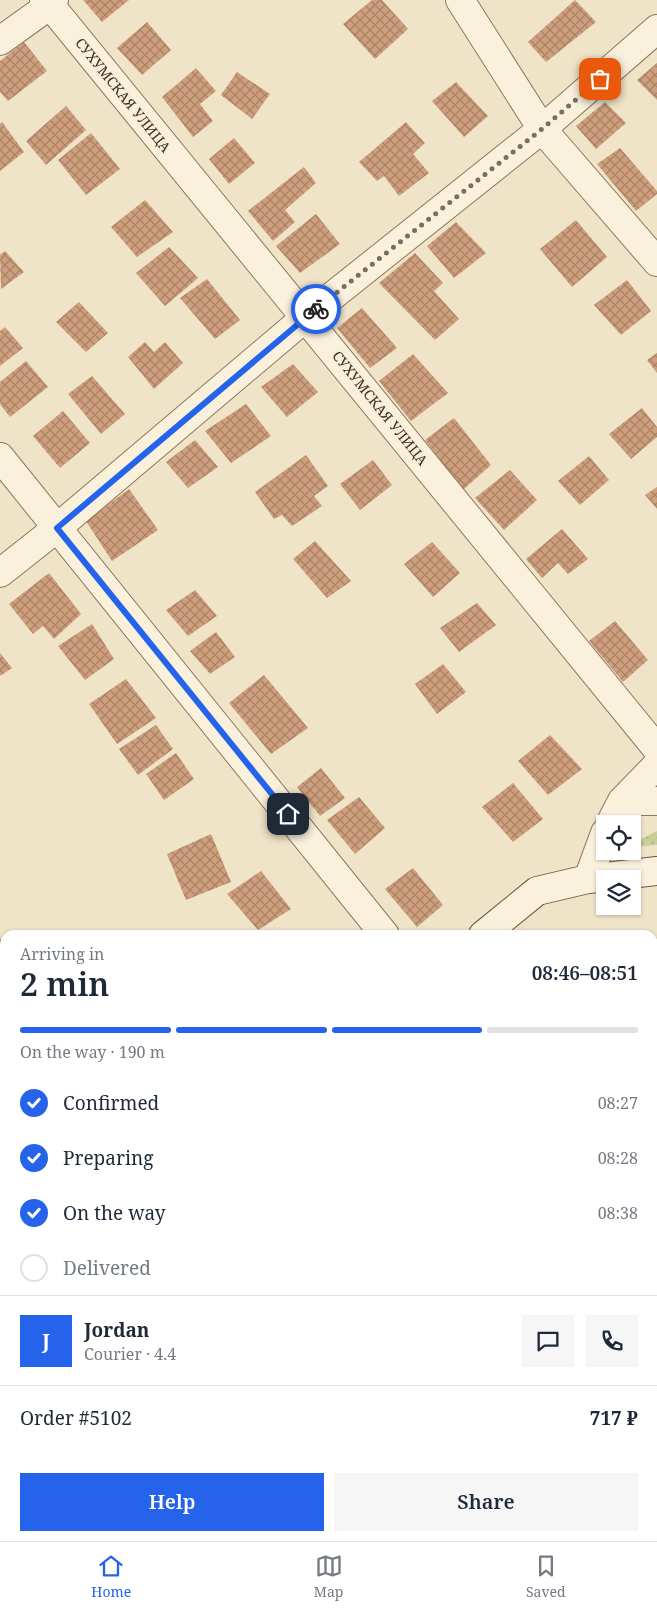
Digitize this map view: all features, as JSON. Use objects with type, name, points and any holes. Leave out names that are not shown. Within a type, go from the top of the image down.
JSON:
[{"type":"street","points":[[460,0],[542,129],[657,262]]},
{"type":"street","points":[[0,41],[49,2]]},
{"type":"street","name":"СУХУМСКАЯ УЛИЦА","points":[[49,2],[657,749]]},
{"type":"street","points":[[0,572],[57,528],[306,317],[542,129],[657,29]]},
{"type":"street","points":[[0,457],[381,930]]},
{"type":"street","points":[[616,812],[657,765]]},
{"type":"street","points":[[616,812],[657,801]]},
{"type":"street","points":[[588,879],[596,857]]},
{"type":"street","points":[[489,930],[537,891],[588,879],[657,871]]},
{"type":"green space","points":[[657,831],[657,845],[641,846],[641,839]]},
{"type":"building","points":[[83,0],[129,0],[102,22]]},
{"type":"building","points":[[372,0],[382,0],[408,29],[375,59],[343,24]]},
{"type":"building","points":[[575,0],[596,22],[546,62],[528,42]]},
{"type":"building","points":[[147,22],[171,50],[142,75],[117,48]]},
{"type":"building","points":[[24,42],[47,71],[8,101],[0,92],[0,61]]},
{"type":"building","points":[[657,63],[657,100],[637,80]]},
{"type":"building","points":[[196,68],[216,91],[200,104],[213,121],[193,137],[162,97]]},
{"type":"building","points":[[237,72],[270,94],[252,119],[221,95]]},
{"type":"building","points":[[456,82],[488,116],[464,137],[432,101]]},
{"type":"building","points":[[605,102],[626,123],[596,149],[576,126]]},
{"type":"building","points":[[66,106],[86,130],[46,165],[26,141]]},
{"type":"building","points":[[2,122],[24,152],[0,171],[0,124]]},
{"type":"building","points":[[406,122],[425,143],[413,154],[429,173],[399,196],[384,176],[377,181],[359,162]]},
{"type":"building","points":[[91,133],[120,169],[86,195],[58,160]]},
{"type":"building","points":[[234,138],[255,163],[229,184],[209,159]]},
{"type":"building","points":[[620,148],[657,191],[657,194],[636,211],[597,164]]},
{"type":"building","points":[[304,167],[316,183],[285,210],[295,222],[273,241],[248,211]]},
{"type":"building","points":[[145,200],[173,232],[137,257],[111,227]]},
{"type":"building","points":[[316,214],[340,244],[300,273],[276,246]]},
{"type":"building","points":[[576,220],[607,257],[572,287],[540,249]]},
{"type":"building","points":[[456,222],[486,253],[454,278],[427,246]]},
{"type":"building","points":[[169,247],[198,278],[165,306],[136,273]]},
{"type":"building","points":[[5,251],[24,272],[1,289],[0,255]]},
{"type":"building","points":[[415,253],[443,283],[434,291],[459,319],[435,340],[379,283]]},
{"type":"building","points":[[207,279],[240,320],[215,339],[180,298]]},
{"type":"building","points":[[627,280],[651,311],[621,335],[594,305]]},
{"type":"building","points":[[79,302],[108,333],[86,352],[56,322]]},
{"type":"building","points":[[362,308],[397,348],[370,368],[337,328]]},
{"type":"building","points":[[5,327],[23,348],[0,366],[0,331]]},
{"type":"building","points":[[145,342],[154,352],[165,342],[183,363],[154,389],[128,357]]},
{"type":"building","points":[[657,353],[657,373],[647,360]]},
{"type":"building","points":[[413,354],[448,393],[411,421],[379,381]]},
{"type":"building","points":[[26,361],[48,387],[10,417],[0,404],[0,382]]},
{"type":"building","points":[[293,364],[318,392],[287,417],[261,387]]},
{"type":"building","points":[[92,376],[125,414],[101,434],[68,394]]},
{"type":"building","points":[[246,404],[271,436],[231,463],[205,431]]},
{"type":"building","points":[[642,408],[657,427],[657,437],[631,459],[609,434]]},
{"type":"building","points":[[63,411],[90,443],[60,468],[33,436]]},
{"type":"building","points":[[454,418],[491,465],[463,490],[425,440]]},
{"type":"building","points":[[195,440],[218,467],[188,488],[166,462]]},
{"type":"building","points":[[306,455],[328,486],[314,496],[322,506],[292,526],[282,515],[274,519],[255,492]]},
{"type":"building","points":[[589,456],[609,480],[580,505],[558,481]]},
{"type":"building","points":[[373,460],[392,485],[360,510],[340,484]]},
{"type":"building","points":[[510,470],[537,500],[504,530],[475,498]]},
{"type":"building","points":[[657,487],[657,509],[645,495]]},
{"type":"building","points":[[129,489],[158,530],[112,561],[86,521]]},
{"type":"building","points":[[562,529],[588,559],[568,574],[558,563],[542,578],[526,559]]},
{"type":"building","points":[[315,541],[351,581],[327,598],[293,559]]},
{"type":"building","points":[[432,542],[460,573],[433,597],[404,564]]},
{"type":"building","points":[[49,573],[81,614],[54,639],[43,626],[33,634],[9,604]]},
{"type":"building","points":[[195,590],[217,616],[188,636],[166,610]]},
{"type":"building","points":[[477,603],[496,625],[459,652],[440,628]]},
{"type":"building","points":[[615,621],[648,660],[623,682],[589,641]]},
{"type":"building","points":[[92,624],[114,659],[85,680],[58,646]]},
{"type":"building","points":[[216,632],[235,657],[210,674],[190,651]]},
{"type":"building","points":[[0,653],[12,668],[0,676]]},
{"type":"building","points":[[443,664],[466,692],[437,714],[415,684]]},
{"type":"building","points":[[264,675],[308,728],[271,754],[229,703]]},
{"type":"building","points":[[126,679],[156,718],[117,744],[89,704]]},
{"type":"building","points":[[156,725],[173,749],[138,775],[119,749]]},
{"type":"building","points":[[550,735],[582,769],[548,795],[518,761]]},
{"type":"building","points":[[176,753],[194,779],[164,800],[146,774]]},
{"type":"building","points":[[321,768],[345,798],[320,816],[297,787]]},
{"type":"building","points":[[513,783],[543,819],[513,842],[482,807]]},
{"type":"building","points":[[359,797],[385,828],[355,854],[327,820]]},
{"type":"building","points":[[211,834],[231,882],[186,900],[167,854]]},
{"type":"building","points":[[413,868],[443,905],[417,927],[385,889]]},
{"type":"building","points":[[261,871],[291,909],[258,930],[227,894]]},
{"type":"way so far","points":[[316,309],[542,129],[600,79]]},
{"type":"route","points":[[288,814],[57,528],[316,309]]}]
